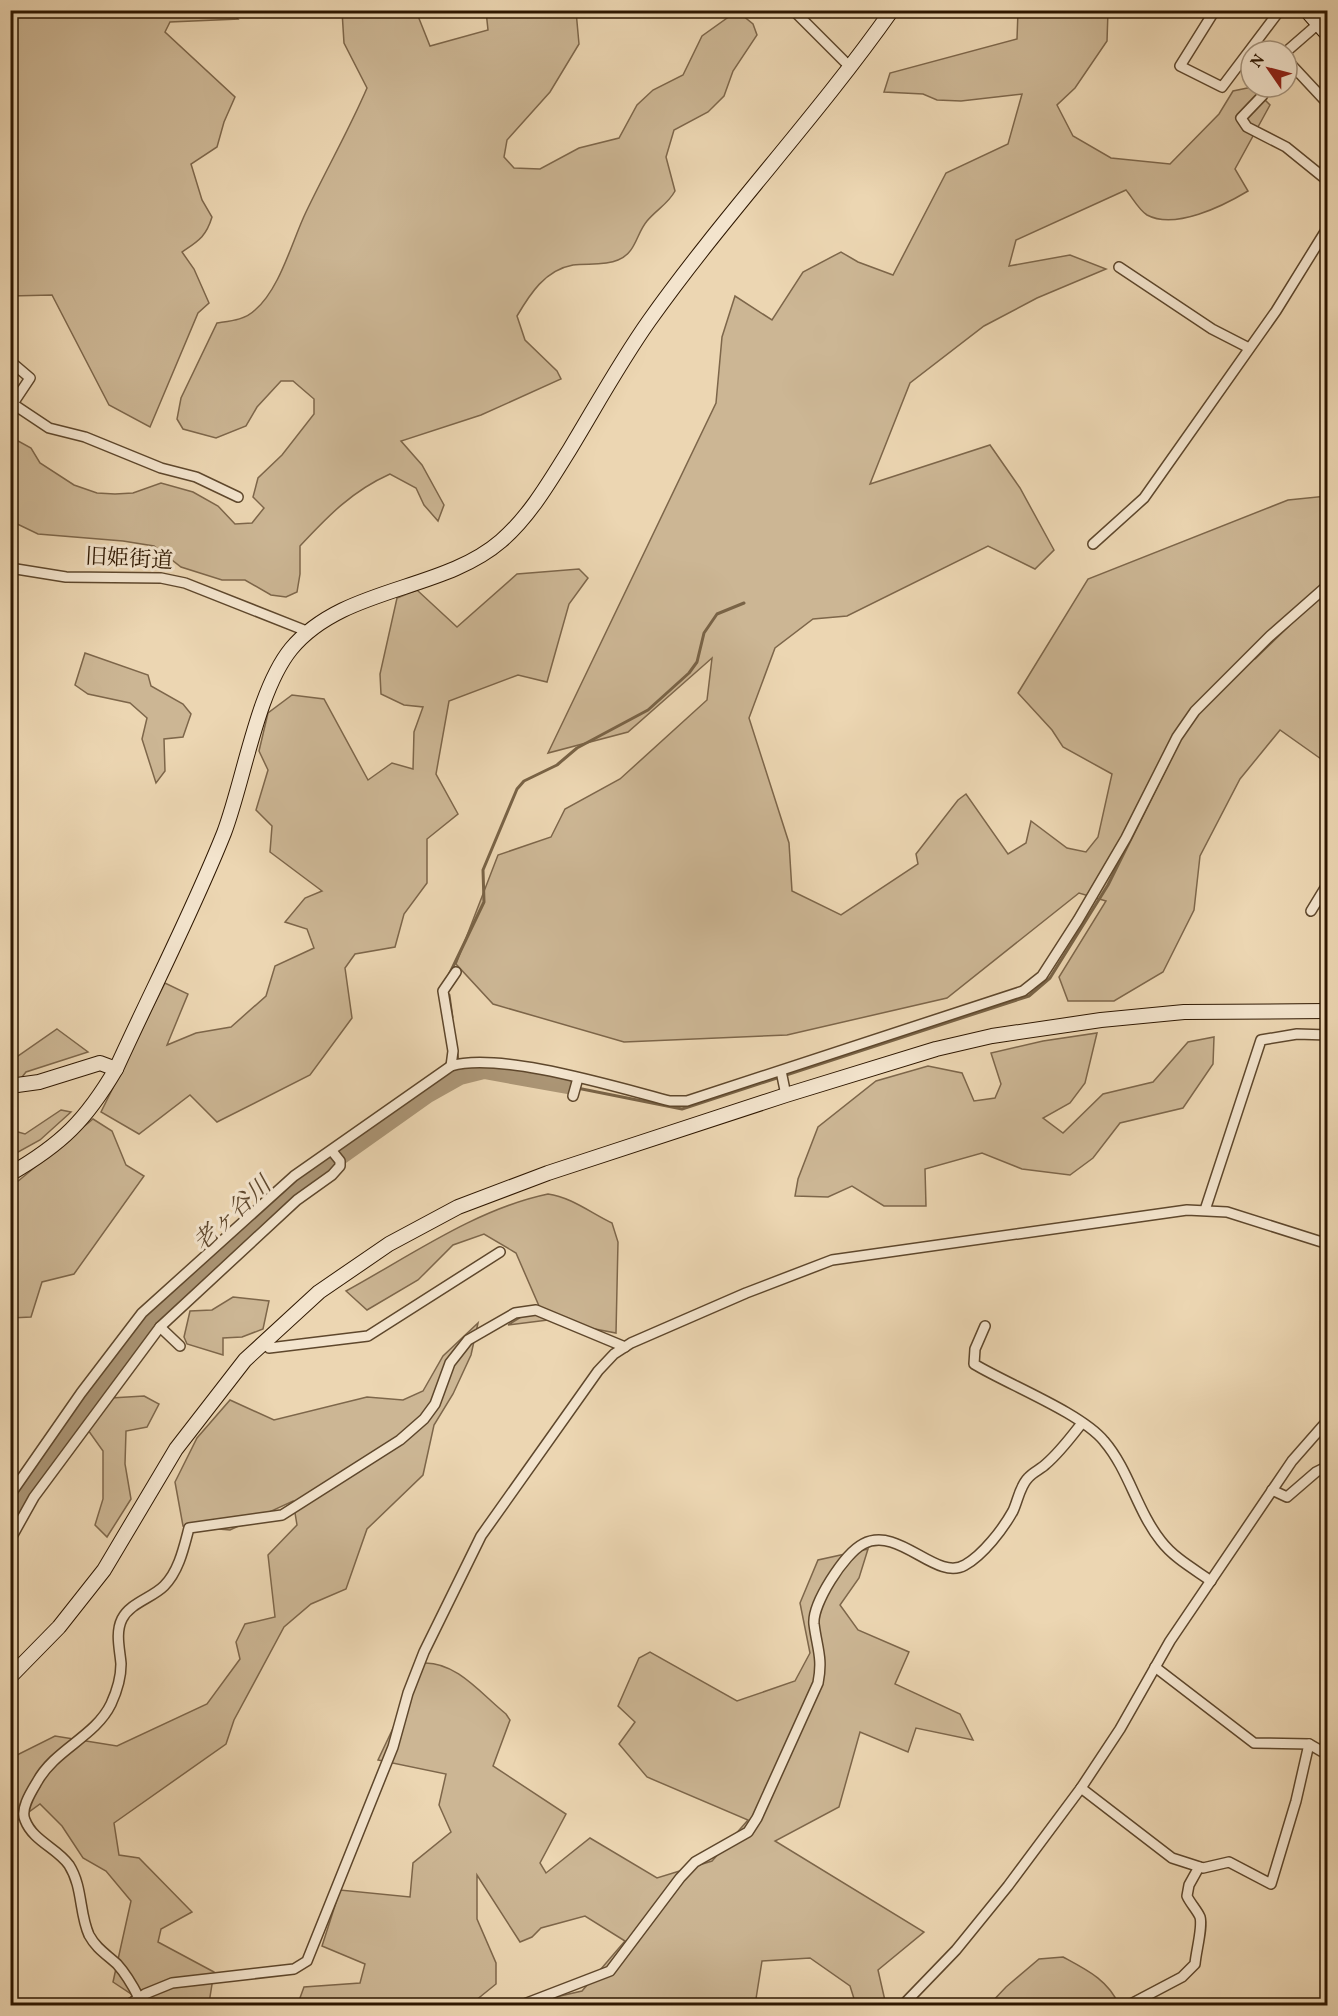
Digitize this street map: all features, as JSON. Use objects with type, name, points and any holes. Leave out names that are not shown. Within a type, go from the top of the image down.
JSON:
[{"type":"street","points":[[793,10],[850,67]]},
{"type":"street","points":[[10,1174],[52,1148],[75,1129],[116,1069],[224,833],[267,693],[278,667],[309,632],[322,622],[363,602],[477,556],[499,542],[516,525],[552,478],[662,302],[850,67],[892,10]]},
{"type":"street","points":[[1215,10],[1180,66],[1222,87],[1280,10]]},
{"type":"street","points":[[1306,10],[1328,34]]},
{"type":"street","points":[[1299,41],[1318,24]]},
{"type":"street","points":[[1299,73],[1328,104]]},
{"type":"street","points":[[1259,99],[1241,118],[1247,127],[1286,147],[1328,181]]},
{"type":"street","points":[[1093,544],[1144,498],[1276,311],[1328,227]]},
{"type":"street","points":[[1119,267],[1212,329],[1249,348]]},
{"type":"street","points":[[10,361],[30,378],[12,402],[50,428],[85,437],[161,468],[196,477],[238,497]]},
{"type":"street","name":"旧姫街道","points":[[10,568],[66,577],[161,578],[185,583],[309,632]]},
{"type":"street","points":[[10,1496],[81,1393],[142,1313],[294,1176],[456,1064],[506,1064],[578,1078],[670,1101],[687,1101],[781,1073],[1023,991],[1032,985],[1042,976],[1078,920],[1126,838],[1177,737],[1195,711],[1270,636],[1328,585]]},
{"type":"street","points":[[1311,911],[1328,883]]},
{"type":"street","points":[[456,972],[443,991],[456,1064]]},
{"type":"street","points":[[10,1677],[58,1627],[104,1570],[176,1449],[215,1396],[263,1342],[319,1292],[390,1244],[458,1207],[785,1090],[992,1036],[1101,1020],[1184,1012],[1328,1011]]},
{"type":"street","points":[[1205,1210],[1262,1040],[1297,1034],[1328,1035]]},
{"type":"street","points":[[10,1086],[39,1082],[100,1063],[116,1069]]},
{"type":"street","points":[[781,1073],[785,1090]]},
{"type":"street","points":[[573,1096],[578,1078]]},
{"type":"street","points":[[10,1540],[34,1497],[160,1327],[297,1200],[332,1175],[340,1166],[340,1161],[332,1151]]},
{"type":"street","points":[[127,2006],[172,1983],[294,1969],[307,1960],[393,1747],[408,1694],[424,1652],[481,1536],[598,1371],[625,1347],[755,1289],[832,1260],[1177,1211],[1205,1210],[1227,1212],[1328,1244]]},
{"type":"street","points":[[263,1342],[269,1348],[368,1336],[500,1252]]},
{"type":"street","points":[[139,1998],[125,1974],[95,1946],[88,1931],[73,1871],[64,1858],[35,1834],[25,1821],[23,1811],[38,1781],[50,1764],[92,1730],[110,1706],[119,1678],[118,1632],[122,1618],[128,1610],[165,1585],[178,1566],[189,1528],[282,1515],[400,1440],[424,1419],[435,1404],[450,1363],[468,1340],[515,1312],[536,1310],[625,1347]]},
{"type":"street","points":[[985,1326],[975,1349],[974,1364],[1082,1423],[1100,1436],[1161,1541],[1177,1557],[1211,1581]]},
{"type":"street","points":[[160,1327],[180,1346]]},
{"type":"street","points":[[902,2006],[956,1950],[1082,1788],[1120,1729],[1155,1667],[1211,1581],[1292,1461],[1328,1420]]},
{"type":"street","points":[[519,2006],[610,1971],[680,1878],[695,1862],[748,1832],[757,1818],[818,1683],[822,1664],[814,1623],[816,1612],[831,1581],[853,1551],[864,1544],[880,1539],[904,1546],[942,1566],[953,1569],[964,1566],[996,1535],[1012,1511],[1028,1478],[1059,1452],[1082,1423]]},
{"type":"street","points":[[1272,1490],[1287,1497],[1316,1472],[1328,1466]]},
{"type":"street","points":[[1155,1667],[1254,1743],[1309,1744],[1328,1755]]},
{"type":"street","points":[[1082,1788],[1172,1858],[1199,1867],[1229,1862],[1271,1884],[1296,1801],[1309,1744]]},
{"type":"street","points":[[1127,2006],[1182,1977],[1196,1964],[1196,1944],[1201,1928],[1200,1916],[1187,1896],[1189,1885],[1199,1867]]},
{"type":"shaded area","points":[[230,10],[238,19],[170,22],[165,32],[235,97],[224,122],[217,147],[191,164],[202,200],[212,217],[201,238],[182,252],[194,269],[209,303],[198,313],[150,427],[109,405],[52,295],[11,296],[11,11]]},
{"type":"shaded area","points":[[342,11],[416,11],[430,46],[488,30],[486,11],[576,11],[579,44],[550,92],[507,140],[504,157],[514,168],[540,169],[579,148],[619,138],[637,105],[653,90],[683,75],[702,36],[737,11],[753,24],[757,35],[733,71],[724,96],[708,112],[674,130],[666,157],[675,191],[643,226],[629,253],[613,262],[573,265],[554,272],[539,284],[517,316],[525,340],[557,371],[561,379],[481,415],[401,441],[422,465],[444,505],[438,521],[424,505],[416,488],[390,474],[376,481],[341,505],[300,546],[300,574],[297,592],[286,597],[271,595],[245,580],[222,580],[181,567],[154,546],[38,534],[11,521],[11,437],[31,448],[40,463],[74,485],[97,493],[133,493],[161,483],[193,492],[218,506],[235,524],[252,523],[264,508],[253,497],[258,478],[282,455],[314,414],[314,399],[293,381],[281,381],[257,407],[246,426],[216,438],[183,429],[177,419],[181,398],[217,323],[247,316],[264,301],[272,290],[306,212],[367,88],[344,43]]},
{"type":"shaded area","points":[[1018,11],[1108,11],[1107,41],[1075,88],[1057,105],[1073,136],[1111,158],[1170,164],[1219,114],[1233,91],[1239,90],[1239,99],[1264,99],[1270,105],[1235,169],[1248,191],[1199,214],[1171,220],[1147,215],[1126,190],[1016,240],[1009,266],[1070,255],[1106,269],[1037,298],[984,326],[910,383],[870,484],[990,445],[1020,488],[1054,550],[1035,569],[988,546],[847,616],[813,619],[775,648],[749,718],[789,843],[792,891],[841,915],[918,864],[916,854],[958,800],[966,794],[1008,854],[1026,843],[1031,821],[1067,848],[1086,852],[1098,837],[1112,774],[1063,747],[1052,730],[1018,693],[1088,579],[1288,500],[1327,496],[1327,767],[1321,759],[1280,730],[1240,779],[1200,856],[1194,910],[1163,972],[1114,1001],[1068,1001],[1059,977],[1106,901],[1079,893],[947,998],[787,1035],[624,1042],[493,1004],[456,964],[498,855],[551,837],[565,809],[620,779],[707,700],[712,658],[628,732],[548,753],[716,403],[722,337],[735,296],[772,320],[803,272],[841,252],[858,262],[893,275],[946,173],[1008,144],[1022,94],[961,101],[937,100],[923,94],[884,92],[890,73],[1017,39]]},
{"type":"shaded area","points":[[579,569],[588,578],[569,604],[547,682],[518,675],[449,701],[436,774],[458,814],[427,839],[427,883],[404,914],[395,947],[355,954],[345,968],[352,1018],[310,1075],[217,1122],[190,1095],[139,1134],[101,1112],[165,983],[188,994],[167,1045],[196,1033],[231,1027],[266,996],[275,966],[314,948],[307,929],[285,922],[305,898],[322,891],[270,852],[272,826],[256,810],[268,770],[259,751],[268,713],[292,695],[324,699],[368,780],[392,763],[413,769],[414,732],[423,707],[404,705],[381,694],[380,674],[397,598],[417,590],[457,627],[517,574]]},
{"type":"shaded area","points":[[85,653],[148,675],[151,686],[183,704],[191,714],[183,737],[164,739],[165,771],[156,783],[142,739],[147,718],[130,703],[88,694],[75,685]]},
{"type":"shaded area","points":[[57,1029],[88,1052],[26,1072],[11,1091],[11,1061]]},
{"type":"shaded area","points":[[1097,1033],[1085,1083],[1070,1103],[1043,1118],[1063,1133],[1103,1094],[1153,1082],[1188,1042],[1214,1037],[1213,1064],[1183,1108],[1120,1123],[1093,1158],[1070,1175],[1022,1169],[982,1153],[925,1169],[926,1206],[884,1206],[852,1186],[828,1197],[795,1196],[798,1179],[818,1127],[876,1081],[928,1066],[962,1073],[974,1101],[995,1098],[1001,1084],[991,1053],[1043,1041]]},
{"type":"shaded area","points":[[61,1110],[71,1112],[40,1140],[11,1156],[11,1130],[25,1134]]},
{"type":"shaded area","points":[[93,1119],[112,1131],[126,1165],[144,1176],[74,1274],[42,1282],[31,1317],[11,1318],[11,1187]]},
{"type":"shaded area","points":[[548,1194],[573,1202],[612,1223],[618,1242],[616,1333],[548,1320],[508,1325],[539,1306],[516,1253],[484,1234],[453,1245],[418,1280],[367,1310],[346,1291],[469,1222],[521,1201]]},
{"type":"shaded area","points":[[233,1297],[269,1301],[263,1329],[242,1337],[223,1338],[223,1355],[187,1344],[184,1337],[190,1311],[212,1310]]},
{"type":"shaded area","points":[[478,1323],[471,1355],[453,1394],[434,1425],[423,1475],[367,1529],[346,1589],[311,1604],[284,1627],[234,1720],[226,1744],[114,1823],[119,1855],[139,1858],[192,1912],[161,1929],[158,1942],[214,1972],[209,2003],[183,1999],[173,2005],[115,2005],[134,1996],[113,1982],[131,1901],[106,1871],[83,1858],[62,1826],[40,1804],[11,1825],[11,1758],[55,1736],[117,1746],[207,1704],[240,1659],[236,1642],[245,1624],[275,1617],[268,1555],[297,1525],[293,1501],[230,1530],[183,1526],[175,1482],[197,1438],[230,1400],[274,1420],[367,1397],[403,1400],[423,1391],[443,1356]]},
{"type":"shaded area","points":[[144,1396],[159,1404],[147,1427],[126,1431],[125,1464],[131,1499],[107,1537],[95,1525],[103,1499],[103,1451],[88,1430],[111,1398]]},
{"type":"shaded area","points":[[868,1549],[859,1578],[840,1605],[858,1630],[909,1652],[895,1684],[960,1714],[973,1740],[916,1728],[908,1752],[860,1732],[839,1807],[775,1841],[924,1932],[878,1970],[886,2005],[856,2005],[850,1986],[810,1958],[762,1961],[755,2005],[520,2005],[582,1991],[625,1941],[585,1916],[541,1928],[532,1937],[520,1942],[477,1875],[477,1919],[496,1963],[496,1984],[470,2005],[297,2006],[304,1987],[360,1983],[365,1964],[322,1946],[340,1890],[410,1897],[413,1863],[451,1832],[439,1805],[446,1774],[378,1760],[424,1663],[436,1664],[458,1674],[506,1714],[510,1720],[493,1766],[566,1814],[540,1863],[546,1873],[590,1838],[657,1878],[712,1861],[748,1820],[647,1777],[619,1744],[635,1722],[618,1706],[639,1658],[650,1652],[737,1701],[795,1681],[810,1653],[800,1603],[818,1560]]},
{"type":"shaded area","points":[[1063,1957],[1103,1982],[1119,2005],[989,2005],[1039,1959]]},
{"type":"waterway","points":[[449,975],[484,902],[483,870],[517,789],[524,781],[557,765],[577,748],[648,710],[689,673],[697,662],[704,633],[717,614],[744,603]]},
{"type":"waterway","points":[[1255,658],[1289,625]]},
{"type":"waterway","points":[[567,1086],[682,1109],[1029,996],[1050,978],[1108,885],[1172,756]]},
{"type":"waterway","points":[[449,995],[452,1017]]},
{"type":"waterway","points":[[457,1053],[460,1077]]},
{"type":"waterway","name":"老ヶ谷川","points":[[10,1516],[36,1473],[133,1341],[206,1269],[297,1188],[428,1095],[460,1077],[484,1071],[567,1086]]}]
